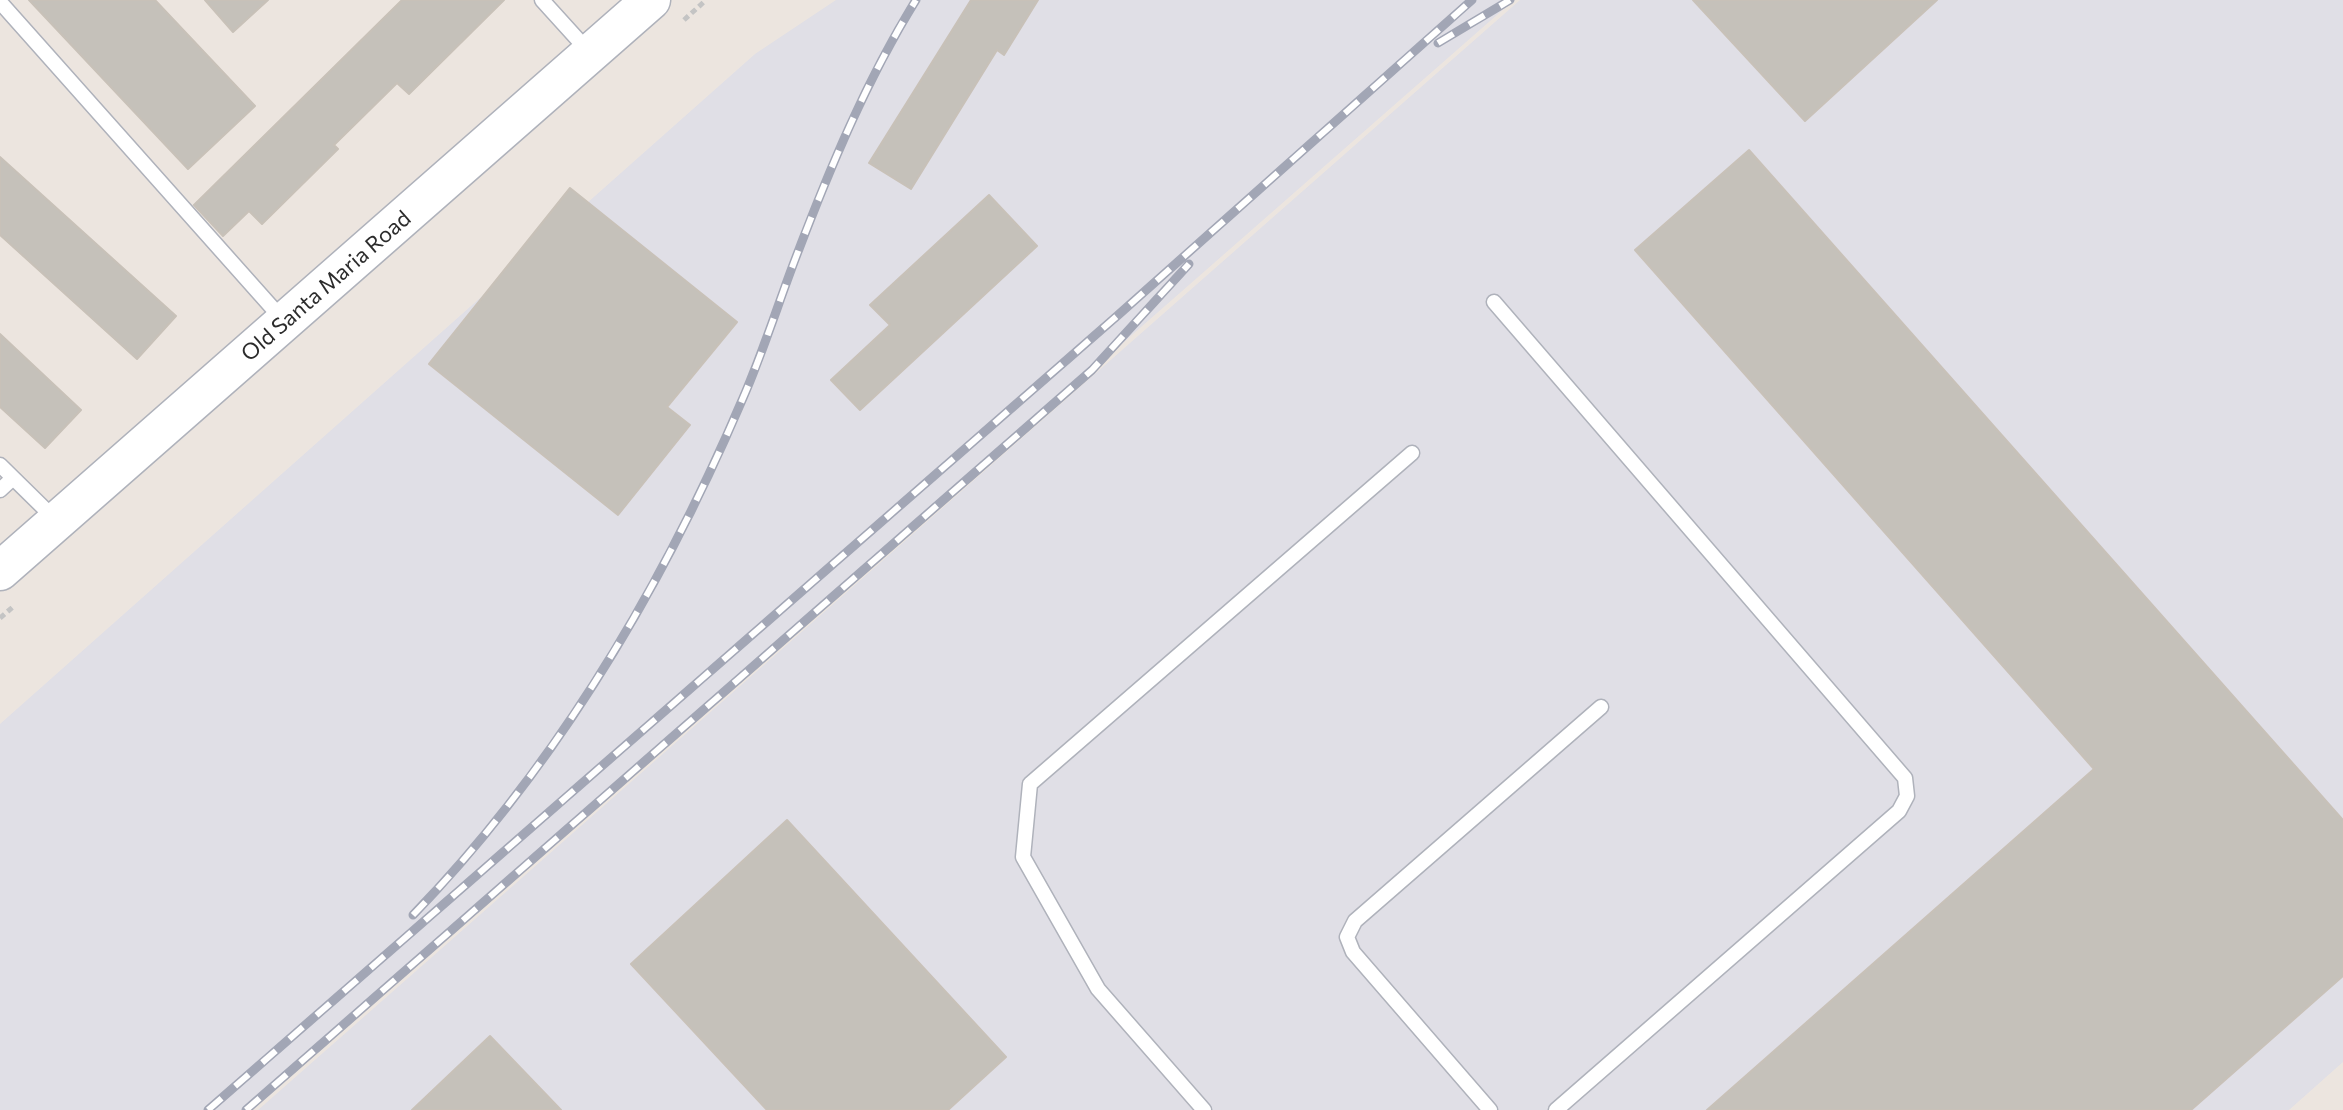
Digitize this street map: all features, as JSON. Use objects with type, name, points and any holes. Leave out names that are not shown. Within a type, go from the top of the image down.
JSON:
[{"type":"main road","name":"Old Santa Maria Road","points":[[0,571],[651,0]]},
{"type":"lane","points":[[542,0],[591,53]]},
{"type":"lane","points":[[0,2],[285,322]]},
{"type":"lane","points":[[1494,302],[1905,778],[1907,796],[1899,811],[1556,1110]]},
{"type":"lane","points":[[1204,1110],[1098,989],[1023,857],[1030,784],[1412,453]]},
{"type":"lane","points":[[0,465],[57,521]]},
{"type":"lane","points":[[0,490],[13,478]]},
{"type":"lane","points":[[1490,1110],[1353,952],[1347,937],[1355,921],[1601,707]]},
{"type":"shaded area","points":[[836,0],[1514,0],[248,1110],[0,1110],[0,724],[755,54]]},
{"type":"shaded area","points":[[1520,0],[2343,0],[2343,1062],[2289,1110],[258,1110]]},
{"type":"building","points":[[29,0],[155,0],[255,106],[188,169]]},
{"type":"building","points":[[205,0],[268,0],[233,32]]},
{"type":"building","points":[[402,0],[504,0],[409,94],[397,83],[334,145],[338,149],[262,224],[249,211],[223,236],[194,205]]},
{"type":"building","points":[[971,0],[1038,0],[1004,55],[997,50],[911,189],[869,163]]},
{"type":"building","points":[[1693,0],[1937,0],[1805,121]]},
{"type":"building","points":[[1749,150],[2343,820],[2343,976],[2191,1110],[1707,1110],[2094,769],[1635,250]]},
{"type":"building","points":[[0,157],[176,316],[137,359],[0,235]]},
{"type":"building","points":[[570,188],[737,322],[667,407],[690,425],[618,515],[429,364]]},
{"type":"building","points":[[989,195],[1037,246],[860,410],[831,380],[890,325],[870,305]]},
{"type":"building","points":[[0,334],[81,410],[45,448],[0,407]]},
{"type":"building","points":[[787,820],[1006,1057],[948,1110],[767,1110],[631,964]]},
{"type":"building","points":[[490,1036],[561,1110],[412,1110]]},
{"type":"railway","points":[[413,915],[513,799],[559,736],[641,605],[712,468],[743,398],[836,158],[881,62],[916,0]]},
{"type":"railway","points":[[208,1110],[1117,316],[1472,0]]},
{"type":"railway","points":[[1438,43],[1510,0]]},
{"type":"railway","points":[[246,1110],[1092,370],[1189,264]]}]
